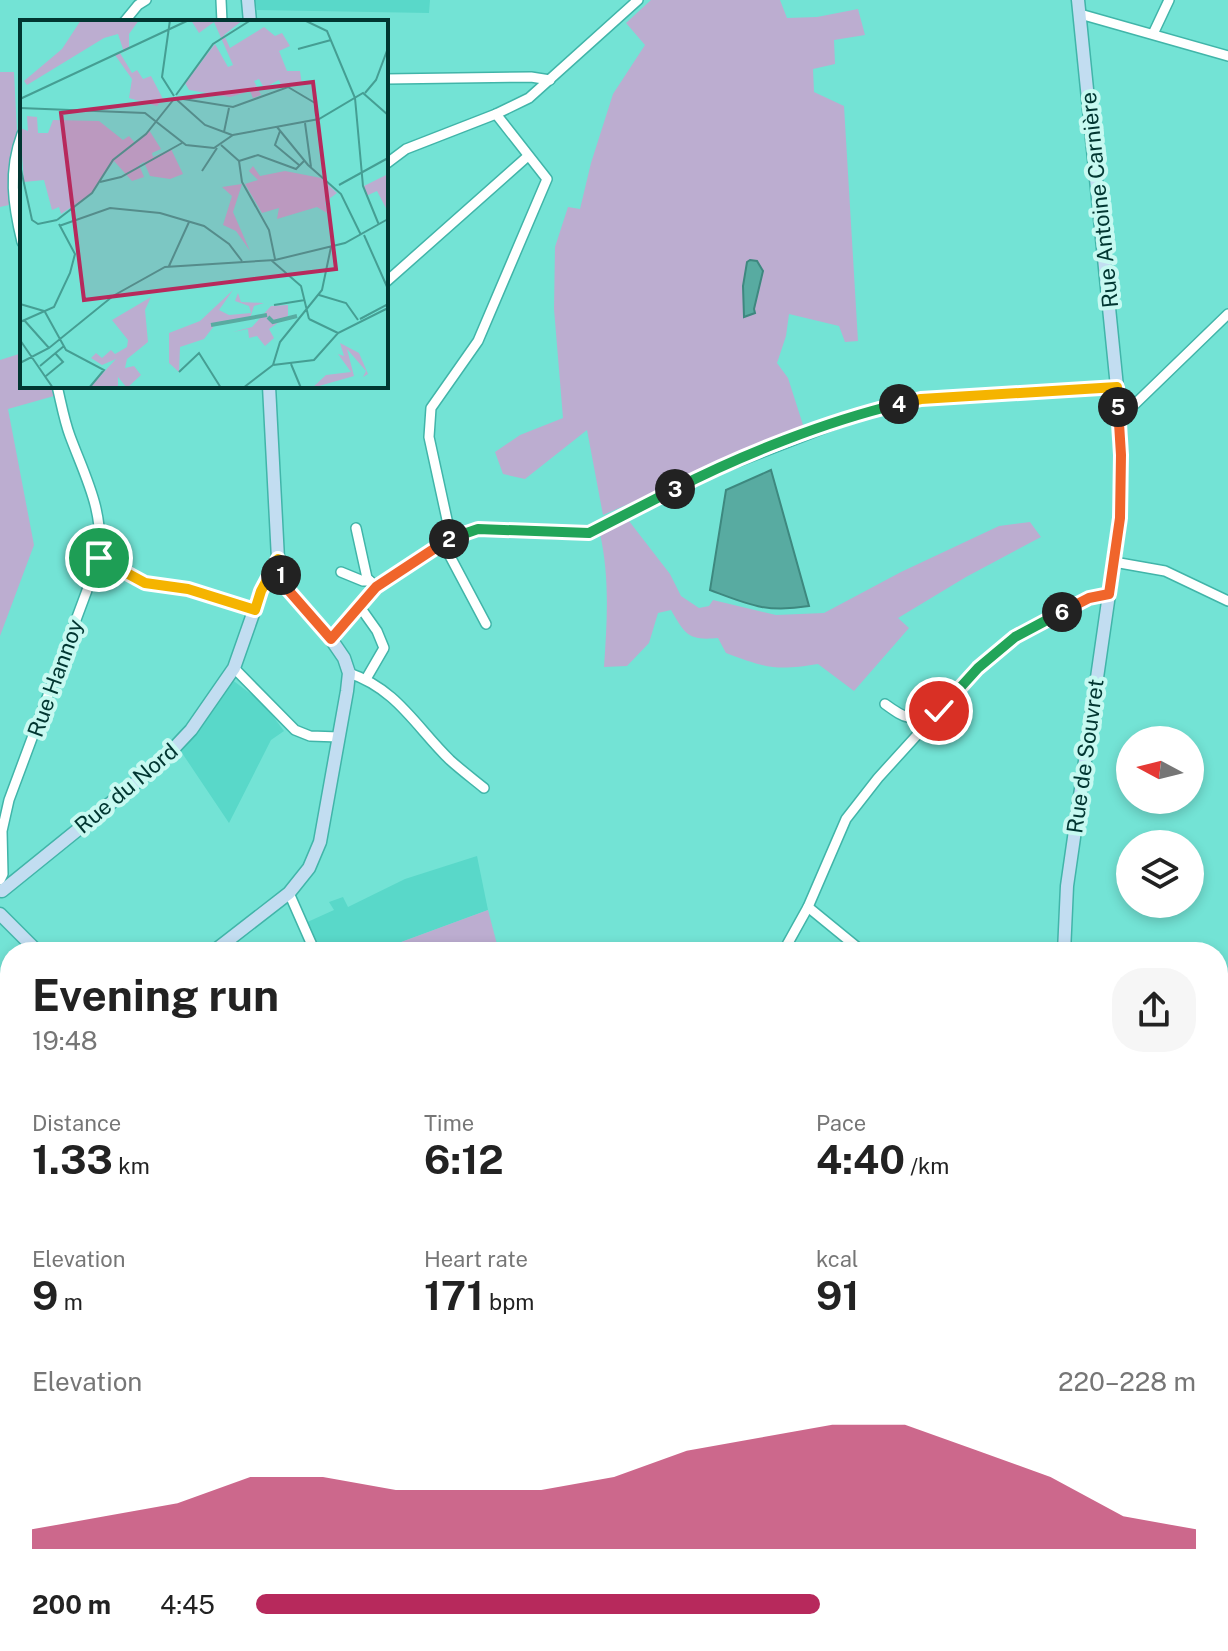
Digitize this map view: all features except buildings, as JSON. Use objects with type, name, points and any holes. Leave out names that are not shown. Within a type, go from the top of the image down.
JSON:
[{"type":"main road","points":[[248,0],[250,20]]},
{"type":"main road","name":"Rue Antoine Carnière","points":[[1078,0],[1117,387]]},
{"type":"main road","name":"Rue de Souvret","points":[[1064,942],[1067,886],[1120,518],[1121,455],[1117,387]]},
{"type":"main road","points":[[226,942],[289,893],[309,868],[320,842],[349,673],[344,658],[331,639],[283,584],[278,559],[269,388]]},
{"type":"main road","name":"Rue du Nord","points":[[1,887],[175,749],[234,668],[261,591],[278,559]]},
{"type":"main road","points":[[0,907],[3,900],[1,887]]},
{"type":"main road","points":[[0,914],[28,942]]},
{"type":"street","points":[[126,20],[146,0]]},
{"type":"street","points":[[221,0],[222,20]]},
{"type":"street","points":[[388,162],[406,149],[529,98],[638,0]]},
{"type":"street","points":[[1153,34],[1169,0]]},
{"type":"street","points":[[1080,14],[1228,56]]},
{"type":"street","points":[[388,79],[531,77],[550,80]]},
{"type":"street","points":[[486,624],[447,540],[429,437],[431,408],[478,341],[547,179],[496,114]]},
{"type":"street","points":[[20,141],[14,162],[13,203],[20,233]]},
{"type":"street","points":[[388,280],[528,156]]},
{"type":"street","points":[[1118,408],[1135,404],[1228,314]]},
{"type":"street","points":[[331,639],[360,607],[373,584],[447,540],[478,529],[589,533],[715,470],[866,412],[921,399],[1117,387]]},
{"type":"street","name":"Rue Hannoy","points":[[1,887],[2,831],[9,800],[99,558],[101,535],[97,504],[68,432],[57,388]]},
{"type":"street","points":[[356,528],[367,578],[373,584]]},
{"type":"street","points":[[99,558],[145,583],[188,589],[255,610]]},
{"type":"street","points":[[1114,562],[1165,571],[1228,601]]},
{"type":"street","points":[[341,572],[373,584]]},
{"type":"street","points":[[789,942],[808,907],[846,819],[878,778],[978,668],[1015,637],[1089,598],[1109,594]]},
{"type":"street","points":[[360,607],[377,631],[384,648],[366,679]]},
{"type":"street","points":[[234,668],[295,730],[310,736],[339,737]]},
{"type":"street","points":[[349,673],[366,679],[405,707],[450,760],[484,788]]},
{"type":"street","points":[[885,704],[913,720],[939,711]]},
{"type":"street","points":[[289,893],[311,942]]},
{"type":"street","points":[[808,907],[851,942]]},
{"type":"shaded area","points":[[255,0],[430,0],[429,13],[257,10]]},
{"type":"shaded area","points":[[651,0],[780,0],[787,18],[817,17],[858,9],[865,35],[834,40],[835,64],[813,69],[814,92],[844,106],[858,341],[845,342],[839,326],[789,314],[777,363],[788,378],[804,428],[603,515],[587,430],[525,479],[503,474],[495,452],[520,435],[563,418],[554,309],[555,247],[568,207],[580,209],[613,94],[645,45],[626,23]]},
{"type":"shaded area","points":[[0,72],[14,72],[17,132],[9,205],[0,207]]},
{"type":"shaded area","points":[[20,354],[20,388],[52,388],[54,396],[8,409],[34,545],[0,636],[0,360]]},
{"type":"shaded area","points":[[629,521],[670,574],[681,596],[699,608],[709,606],[713,600],[776,615],[824,613],[901,572],[999,526],[1030,522],[1041,537],[898,618],[909,628],[854,691],[818,664],[771,667],[726,653],[718,638],[688,634],[671,610],[658,613],[649,643],[627,666],[604,667],[607,617],[600,534]]},
{"type":"shaded area","points":[[231,679],[263,703],[284,731],[271,740],[229,823],[180,750]]},
{"type":"shaded area","points":[[477,856],[488,910],[401,942],[311,942],[303,924],[334,910],[329,902],[343,897],[348,907],[405,879]]},
{"type":"shaded area","points":[[488,910],[496,942],[401,942]]},
{"type":"water","points":[[750,260],[757,261],[763,271],[755,313],[744,317],[743,286]]},
{"type":"water","points":[[771,470],[809,606],[781,609],[758,606],[710,590],[726,490]]},
{"type":"route","points":[[99,558],[145,583],[188,589],[255,610],[278,559],[283,584],[331,639],[389,576],[451,538],[478,529],[589,533],[701,476],[866,412],[921,399],[1117,387],[1121,455],[1120,518],[1109,594],[1089,598],[1015,637],[978,668],[939,711]]}]
